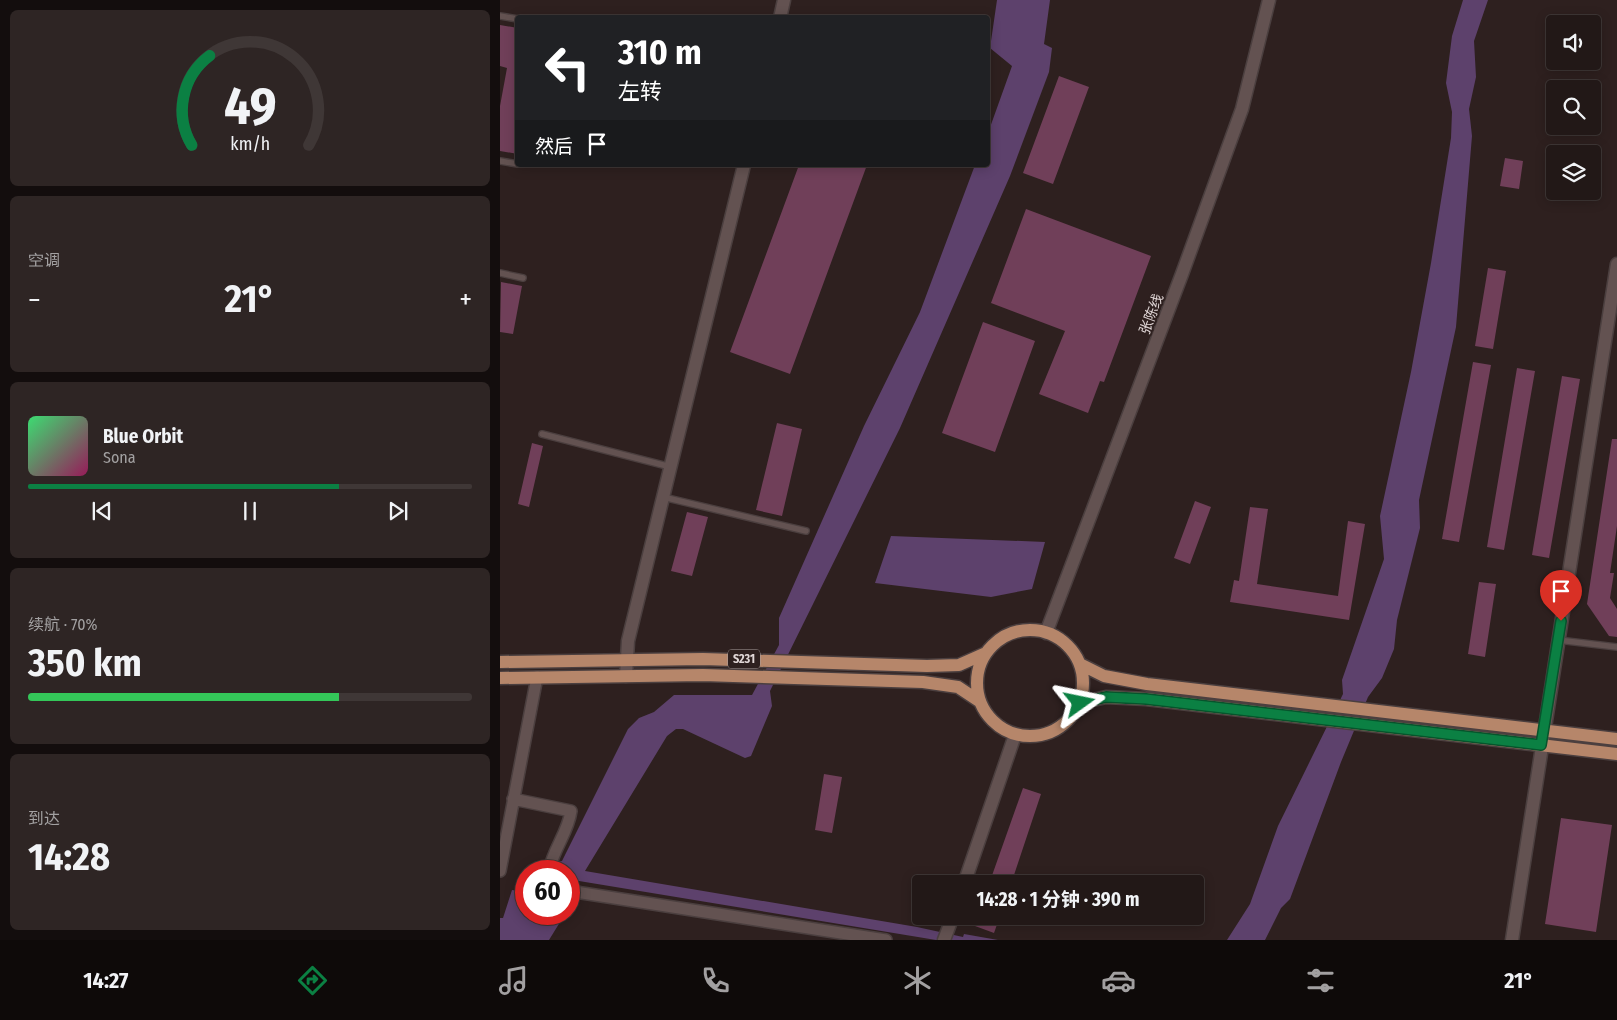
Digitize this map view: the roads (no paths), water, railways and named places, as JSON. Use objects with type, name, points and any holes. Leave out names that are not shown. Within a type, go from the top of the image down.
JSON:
[{"type":"main road","points":[[1020,630],[1038,630],[1046,633],[1055,636],[1068,645],[1080,664],[1083,686],[1080,703],[1070,719],[1043,736],[1030,737],[1004,731],[991,721],[979,701],[976,683],[979,665],[986,653],[1005,636],[1020,630]]},
{"type":"main road","name":"S231","points":[[500,662],[763,660],[926,666],[959,665],[986,653]]},
{"type":"main road","points":[[1080,664],[1104,676],[1147,684],[1617,739]]},
{"type":"main road","name":"S231","points":[[500,678],[626,676],[782,677],[923,682],[958,687],[979,701]]},
{"type":"main road","points":[[1080,703],[1106,697],[1126,697],[1617,754]]},
{"type":"street","points":[[781,15],[784,0]]},
{"type":"street","name":"张陈线","points":[[1046,633],[1182,274],[1242,109],[1269,0]]},
{"type":"street","points":[[626,676],[628,642],[744,167]]},
{"type":"street","points":[[1512,940],[1617,264]]},
{"type":"street","points":[[500,872],[537,677]]},
{"type":"street","points":[[967,875],[1015,735]]},
{"type":"street","points":[[513,799],[572,811],[570,823],[551,860]]},
{"type":"street","points":[[580,893],[886,940]]},
{"type":"street","points":[[944,940],[950,925]]},
{"type":"lane","points":[[500,16],[515,18]]},
{"type":"lane","points":[[500,161],[515,164]]},
{"type":"lane","points":[[500,274],[523,278]]},
{"type":"lane","points":[[542,434],[670,467]]},
{"type":"lane","points":[[663,497],[806,531]]},
{"type":"lane","points":[[1558,640],[1617,647]]}]
